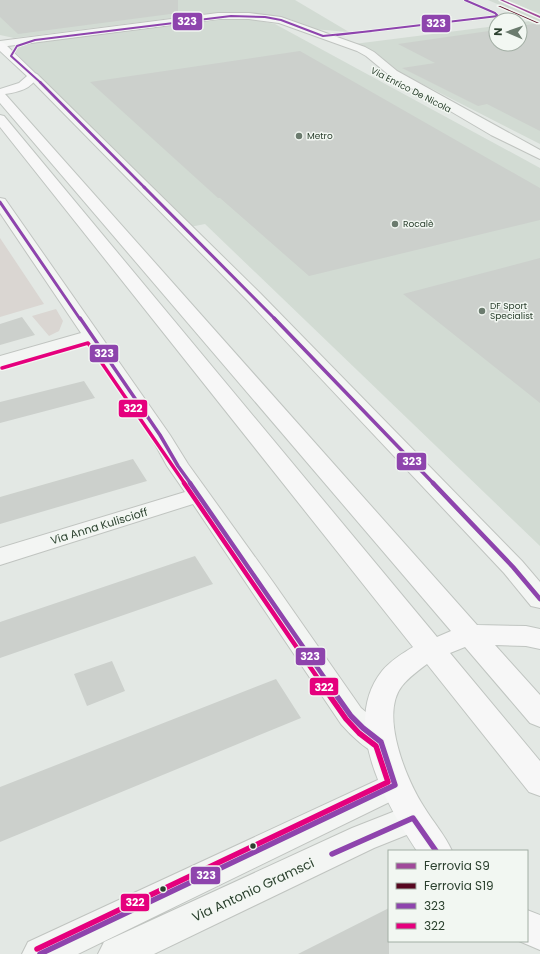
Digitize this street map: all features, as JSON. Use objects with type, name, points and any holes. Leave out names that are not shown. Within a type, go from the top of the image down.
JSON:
[{"type":"main road","points":[[0,44],[33,76],[24,85],[0,92]]},
{"type":"main road","points":[[0,96],[540,715]]},
{"type":"main road","points":[[0,119],[540,783]]},
{"type":"main road","points":[[435,850],[413,818],[395,786],[381,742],[380,709],[384,692],[392,678],[413,660],[431,649],[471,635],[526,636],[540,638]]},
{"type":"main road","points":[[528,927],[540,933]]},
{"type":"street","name":"Via Enrico De Nicola","points":[[0,44],[231,16],[249,16],[281,20],[361,49],[370,54],[393,73],[507,138]]},
{"type":"street","points":[[323,36],[321,40],[323,44],[340,53]]},
{"type":"street","points":[[0,38],[35,40]]},
{"type":"street","points":[[11,56],[12,50],[16,47],[35,40]]},
{"type":"street","name":"Via Enrico De Nicola","points":[[374,71],[540,155]]},
{"type":"street","points":[[33,76],[254,297],[513,567],[540,599]]},
{"type":"street","points":[[0,202],[198,495],[264,588],[351,716],[363,728],[381,742]]},
{"type":"street","points":[[0,362],[90,336]]},
{"type":"street","name":"Via Anna Kuliscioff","points":[[0,557],[198,495]]},
{"type":"street","points":[[40,954],[395,786]]},
{"type":"street","name":"Via Antonio Gramsci","points":[[116,954],[364,838],[413,818]]},
{"type":"shaded area","points":[[0,0],[295,0],[349,32],[312,29],[290,19],[276,17],[239,14],[203,14],[14,38],[0,35]]},
{"type":"shaded area","points":[[488,0],[540,0],[540,144],[395,70],[354,44],[488,27],[488,52],[528,52],[528,21],[534,20],[528,17],[528,12],[516,12]]},
{"type":"shaded area","points":[[229,18],[254,20],[275,24],[540,168],[540,546],[205,224],[190,227],[14,51],[19,46],[32,43]]},
{"type":"shaded area","points":[[0,238],[44,304],[0,317]]},
{"type":"shaded area","points":[[56,309],[63,321],[59,331],[49,336],[32,316]]},
{"type":"building","points":[[0,0],[178,0],[178,13],[18,34],[0,17]]},
{"type":"building","points":[[540,23],[540,131],[487,104],[478,106],[402,68],[435,63],[398,44],[488,31],[488,52],[528,52],[528,25]]},
{"type":"building","points":[[300,51],[540,188],[540,220],[309,276],[220,198],[218,198],[90,82]]},
{"type":"building","name":"DF Sport Specialist","points":[[540,258],[540,403],[403,294]]},
{"type":"building","points":[[22,317],[35,335],[0,345],[0,324]]},
{"type":"building","points":[[84,381],[95,398],[0,423],[0,402]]},
{"type":"building","points":[[133,459],[147,481],[0,524],[0,497]]},
{"type":"building","points":[[195,556],[213,584],[0,658],[0,622]]},
{"type":"building","points":[[112,661],[125,691],[87,706],[74,674]]},
{"type":"building","points":[[276,679],[301,718],[0,842],[0,787]]},
{"type":"building","points":[[388,909],[389,954],[298,954]]},
{"type":"rail line","name":"S9","points":[[501,0],[540,17]]},
{"type":"rail line","name":"S19","points":[[499,6],[538,23]]},
{"type":"transit line","name":"323","points":[[337,35],[498,16],[495,13],[465,0]]},
{"type":"transit line","name":"323","points":[[372,31],[323,36],[281,20],[265,17],[231,16],[35,40],[17,46],[11,56],[49,91],[254,297],[513,567],[540,599]]},
{"type":"transit line","name":"323","points":[[0,202],[160,435],[178,466],[264,588],[351,716],[363,728],[381,742],[395,785],[40,954]]},
{"type":"transit line","name":"322","points":[[2,368],[88,343],[346,719],[359,733],[376,746],[388,782],[37,949]]},
{"type":"transit line","name":"323","points":[[332,854],[413,818],[435,850]]},
{"type":"place","name":"Metro","points":[[299,136]]},
{"type":"place","name":"Rocalè","points":[[395,224]]},
{"type":"place","name":"DF Sport Specialist","points":[[482,311]]}]
